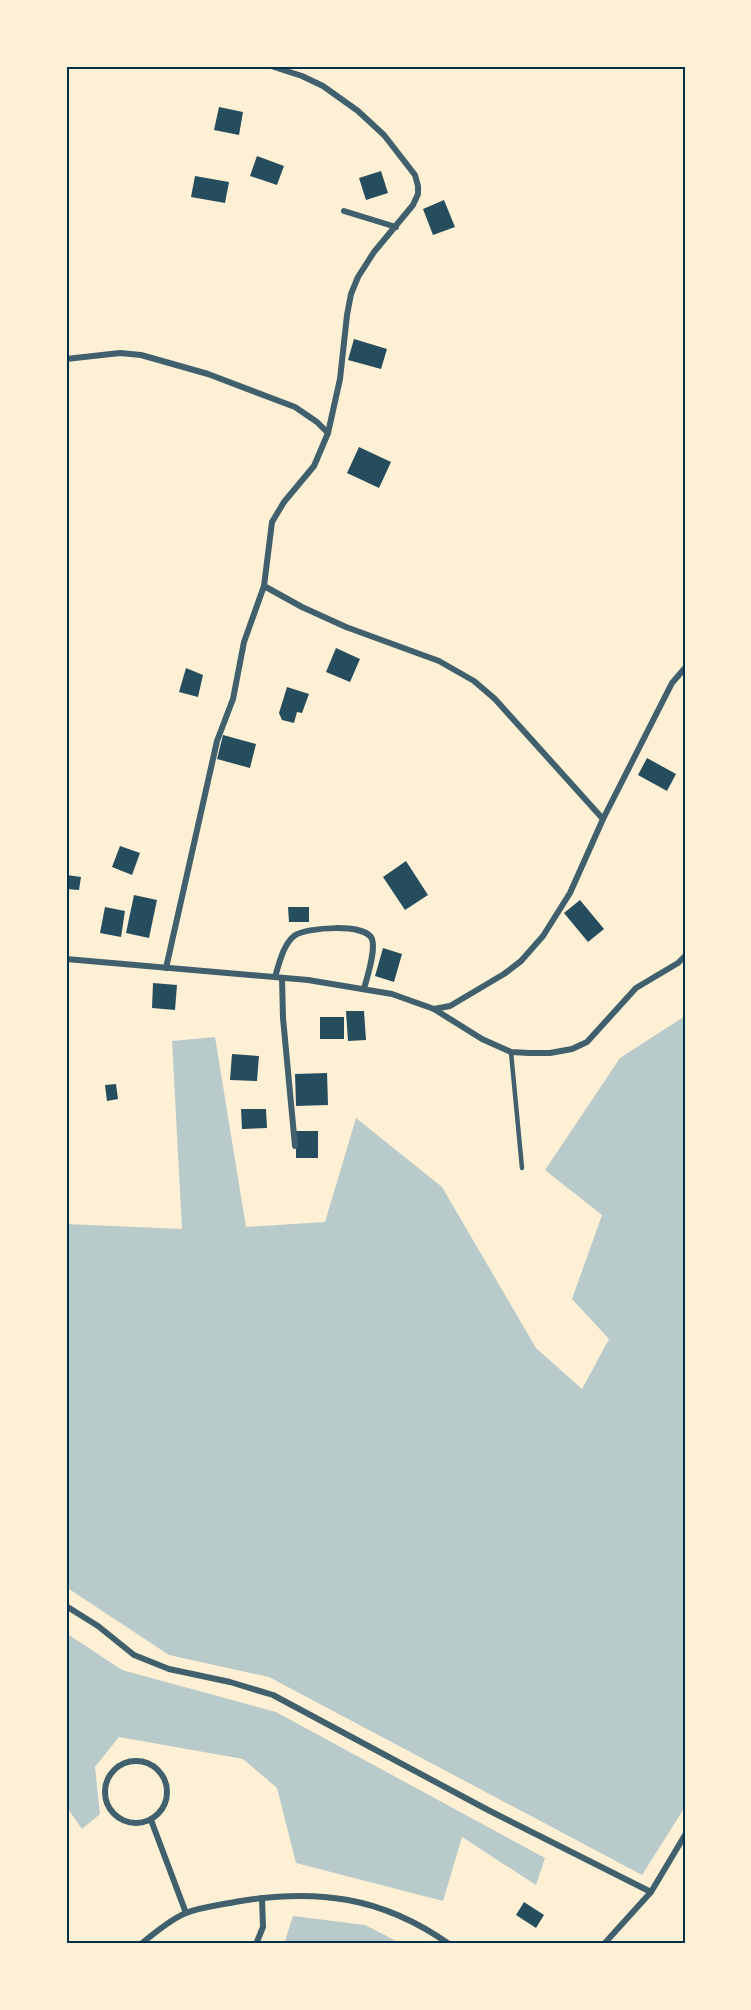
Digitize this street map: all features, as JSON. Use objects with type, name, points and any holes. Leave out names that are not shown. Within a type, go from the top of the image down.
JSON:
[{"type":"street","points":[[165,968],[217,741],[233,699],[244,642],[264,586],[272,522],[284,502],[314,466],[328,433],[340,379],[351,294],[358,277],[416,201],[418,186],[416,176],[399,153],[384,135],[358,111],[323,86],[271,66]]},
{"type":"street","points":[[344,211],[396,227]]},
{"type":"street","points":[[66,359],[120,353],[152,358],[208,374],[295,407],[317,422],[328,433]]},
{"type":"street","points":[[264,586],[346,627],[440,661],[474,681],[495,699],[603,819]]},
{"type":"street","points":[[434,1009],[450,1005],[474,993],[521,962],[543,936],[570,893],[603,819],[672,683],[685,668]]},
{"type":"street","points":[[275,977],[290,939],[297,934],[324,929],[362,930],[369,934],[372,941],[364,989]]},
{"type":"street","points":[[66,959],[308,980],[392,994],[434,1009],[482,1039],[511,1052],[550,1053],[572,1049],[587,1042],[636,988],[678,963],[685,956]]},
{"type":"street","points":[[282,978],[283,1018],[295,1146]]},
{"type":"street","points":[[66,1606],[98,1626],[134,1655],[169,1670],[230,1682],[273,1695],[488,1810],[651,1892]]},
{"type":"street","points":[[137,1761],[147,1763],[163,1775],[168,1795],[159,1814],[151,1820],[131,1823],[113,1813],[108,1804],[107,1784],[118,1767],[137,1761]]},
{"type":"street","points":[[151,1820],[186,1913]]},
{"type":"street","points":[[604,1944],[651,1892],[685,1835]]},
{"type":"street","points":[[141,1944],[186,1913],[262,1898],[297,1894],[335,1897],[381,1908],[412,1922],[449,1944]]},
{"type":"street","points":[[256,1944],[263,1927],[262,1898]]},
{"type":"lane","points":[[511,1052],[522,1168]]},
{"type":"shaded area","points":[[685,1016],[685,1807],[642,1875],[269,1677],[169,1655],[66,1587],[66,1224],[182,1229],[172,1041],[215,1037],[246,1227],[325,1222],[356,1118],[442,1187],[536,1348],[582,1389],[609,1339],[572,1299],[602,1215],[545,1170],[620,1058]]},
{"type":"shaded area","points":[[66,1633],[122,1670],[276,1712],[545,1858],[536,1885],[462,1837],[443,1901],[296,1863],[277,1788],[243,1759],[119,1737],[95,1767],[100,1814],[82,1829],[66,1806]]},
{"type":"shaded area","points":[[293,1916],[365,1925],[402,1944],[284,1944]]},
{"type":"building","points":[[219,107],[243,112],[239,135],[214,130]]},
{"type":"building","points":[[257,156],[284,166],[277,185],[250,176]]},
{"type":"building","points":[[381,171],[388,193],[366,200],[359,178]]},
{"type":"building","points":[[195,176],[229,182],[225,203],[191,197]]},
{"type":"building","points":[[444,200],[455,227],[433,235],[423,209]]},
{"type":"building","points":[[354,339],[387,349],[381,369],[348,360]]},
{"type":"building","points":[[359,447],[391,462],[379,488],[347,473]]},
{"type":"building","points":[[336,648],[360,659],[350,682],[326,672]]},
{"type":"building","points":[[186,668],[203,675],[198,697],[179,692]]},
{"type":"building","points":[[287,687],[309,694],[302,713],[297,712],[294,723],[282,720],[279,713]]},
{"type":"building","points":[[223,735],[256,744],[250,768],[217,759]]},
{"type":"building","points":[[647,758],[676,774],[667,791],[638,775]]},
{"type":"building","points":[[120,846],[140,853],[132,875],[112,867]]},
{"type":"building","points":[[406,861],[428,895],[405,910],[383,877]]},
{"type":"building","points":[[67,875],[81,877],[79,890],[66,889]]},
{"type":"building","points":[[134,895],[157,900],[149,938],[126,933]]},
{"type":"building","points":[[580,900],[604,929],[588,942],[564,913]]},
{"type":"building","points":[[105,907],[125,911],[121,937],[100,933]]},
{"type":"building","points":[[288,907],[309,907],[309,922],[289,922]]},
{"type":"building","points":[[383,948],[402,954],[394,982],[375,976]]},
{"type":"building","points":[[153,983],[177,985],[175,1010],[152,1008]]},
{"type":"building","points":[[346,1011],[364,1011],[366,1040],[348,1041]]},
{"type":"building","points":[[320,1017],[344,1017],[344,1039],[320,1039]]},
{"type":"building","points":[[232,1054],[259,1056],[257,1081],[230,1080]]},
{"type":"building","points":[[327,1073],[328,1105],[296,1106],[295,1074]]},
{"type":"building","points":[[116,1084],[118,1099],[107,1101],[105,1085]]},
{"type":"building","points":[[241,1109],[266,1109],[267,1128],[242,1129]]},
{"type":"building","points":[[296,1131],[318,1131],[318,1158],[296,1158]]},
{"type":"building","points":[[524,1902],[544,1915],[536,1928],[516,1915]]}]
